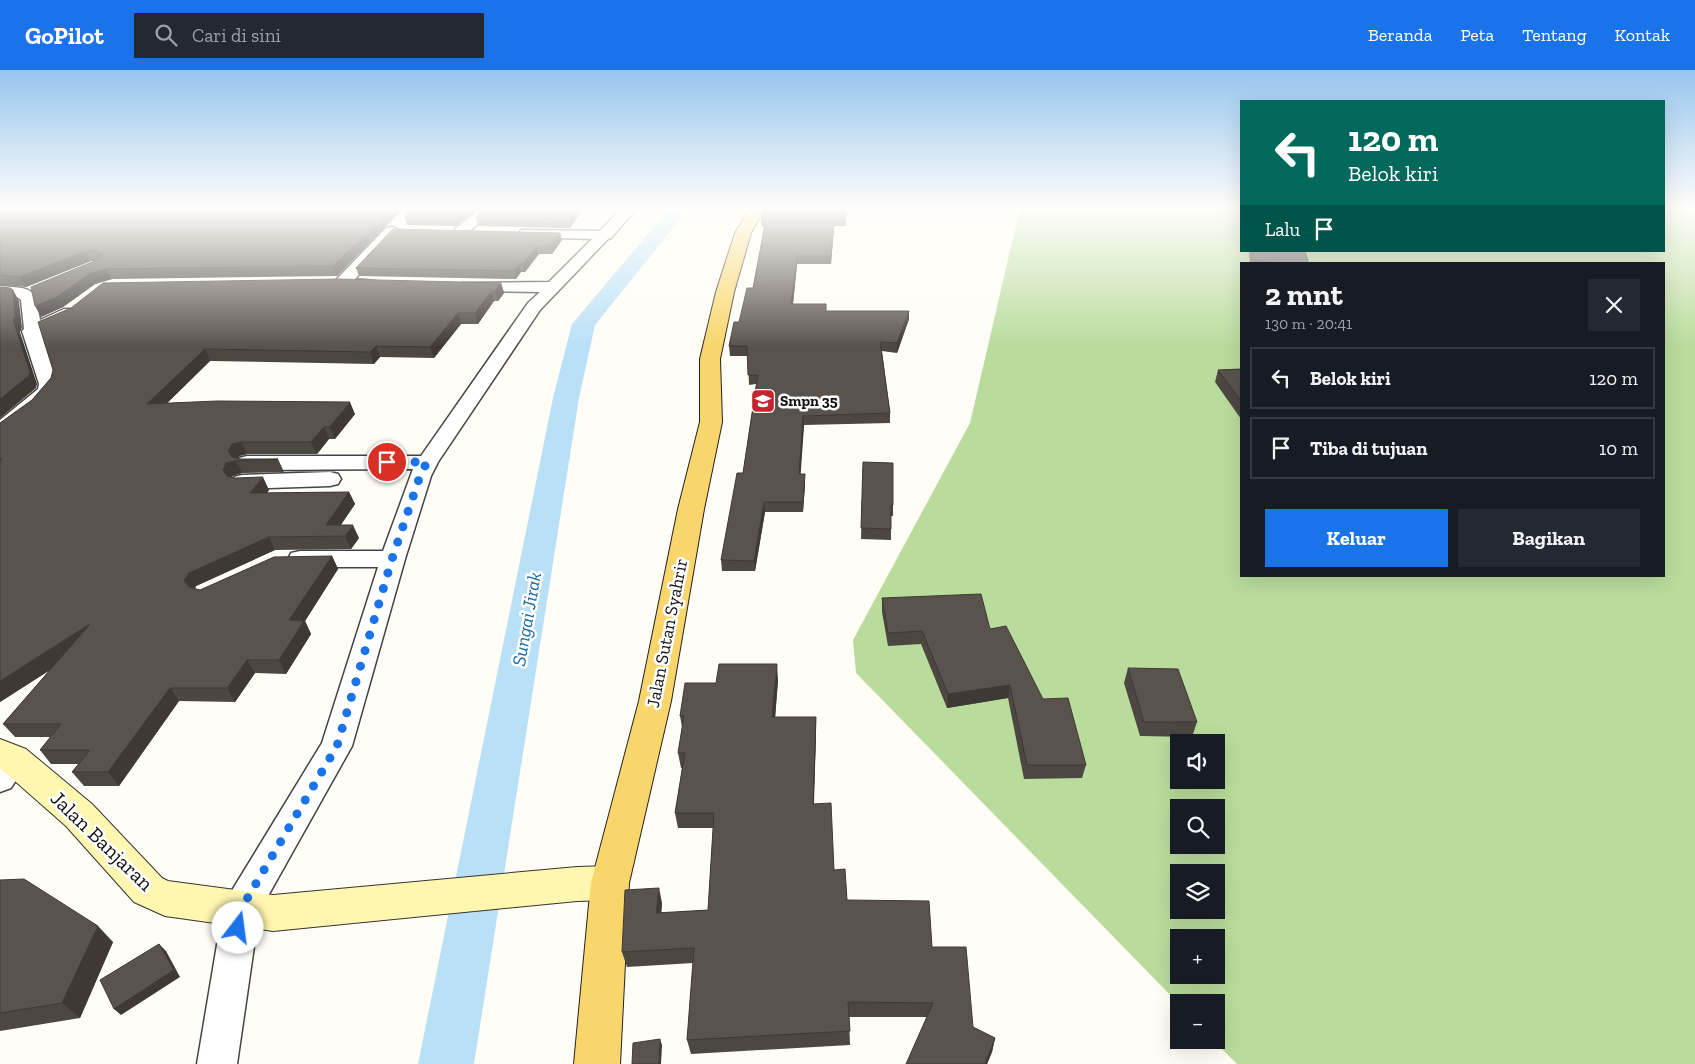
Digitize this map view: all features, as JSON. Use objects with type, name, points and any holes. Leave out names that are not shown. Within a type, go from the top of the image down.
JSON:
[{"type":"main road","name":"Jalan Sutan Syahrir","points":[[597,1064],[594,884],[655,701],[691,509],[711,422],[710,359],[725,292],[737,254]]},
{"type":"street","points":[[342,283],[372,254]]},
{"type":"street","points":[[217,1064],[257,911],[337,746],[392,559],[423,469],[534,307],[587,254]]},
{"type":"street","points":[[322,283],[382,285]]},
{"type":"street","points":[[454,286],[554,287]]},
{"type":"street","points":[[0,291],[32,292],[29,299],[32,331],[37,354],[49,382],[49,388],[0,430]]},
{"type":"street","points":[[32,331],[70,314],[83,304]]},
{"type":"street","points":[[245,472],[423,469]]},
{"type":"street","points":[[276,560],[392,559]]},
{"type":"street","name":"Jalan Banjaran","points":[[5,764],[79,815],[148,890],[165,898],[257,911],[594,884]]},
{"type":"green space","points":[[1009,254],[1695,254],[1695,1064],[1237,1064],[1222,1049],[1225,1049],[1225,994],[1170,995],[856,673],[853,640],[970,423]]},
{"type":"building","points":[[0,254],[77,254],[20,277],[0,275]]},
{"type":"building","points":[[101,254],[345,254],[333,266],[106,269],[89,274],[57,297],[35,306],[31,287],[97,260]]},
{"type":"building","points":[[369,254],[530,254],[523,264],[519,264],[515,271],[356,268]]},
{"type":"building","points":[[759,254],[831,254],[831,256],[797,256],[791,304],[826,304],[826,311],[909,311],[897,343],[880,342],[890,413],[803,416],[799,474],[805,474],[803,502],[764,502],[754,561],[721,560],[737,473],[743,473],[758,375],[748,375],[747,346],[729,346],[734,322],[739,322],[747,288],[753,288]]},
{"type":"building","points":[[1252,254],[1306,254],[1308,262],[1274,262],[1253,260]]},
{"type":"building","points":[[338,279],[501,283],[495,291],[492,291],[475,313],[458,313],[430,347],[376,346],[370,352],[205,349],[147,404],[217,401],[350,402],[330,427],[324,427],[311,442],[241,442],[232,444],[228,451],[232,457],[241,459],[278,459],[235,461],[226,463],[223,470],[227,476],[235,478],[263,477],[250,493],[349,492],[326,525],[353,525],[345,536],[269,537],[189,573],[184,581],[189,587],[200,590],[274,557],[332,556],[289,620],[304,621],[279,660],[247,660],[227,688],[170,688],[108,772],[72,772],[90,750],[40,750],[61,724],[3,724],[90,624],[0,681],[0,461],[2,459],[0,459],[0,423],[32,400],[51,378],[53,370],[38,322],[71,308],[103,283]]},
{"type":"building","points":[[0,287],[13,290],[15,317],[13,320],[30,372],[29,376],[0,399]]},
{"type":"building","points":[[1240,369],[1240,400],[1218,370]]},
{"type":"building","points":[[863,462],[893,463],[891,529],[861,528]]},
{"type":"building","points":[[981,594],[990,629],[1006,626],[1043,699],[1068,698],[1086,765],[1027,765],[1010,685],[948,694],[922,631],[888,633],[882,598]]},
{"type":"building","points":[[719,664],[777,664],[772,717],[816,717],[813,804],[831,803],[834,870],[845,869],[847,900],[929,901],[932,947],[966,947],[973,1027],[995,1038],[985,1064],[906,1064],[933,1003],[848,1002],[850,1031],[687,1040],[694,948],[622,952],[625,890],[659,888],[656,913],[708,910],[714,813],[675,813],[685,753],[678,753],[684,716],[680,716],[685,683],[716,683]]},
{"type":"building","points":[[1128,668],[1178,669],[1197,722],[1144,722]]},
{"type":"building","points":[[24,879],[98,926],[62,1003],[0,1013],[0,880]]},
{"type":"building","points":[[159,944],[174,970],[114,1009],[100,980]]},
{"type":"building","points":[[660,1039],[659,1064],[632,1064],[633,1043]]},
{"type":"waterway","name":"Sungai Jirak","points":[[446,1064],[566,398],[584,324],[642,254]]},
{"type":"place","name":"Smpn 35","points":[[763,401]]},
{"type":"route","points":[[238,928],[241,909],[337,746],[392,559],[420,476],[427,462],[387,462]]}]
